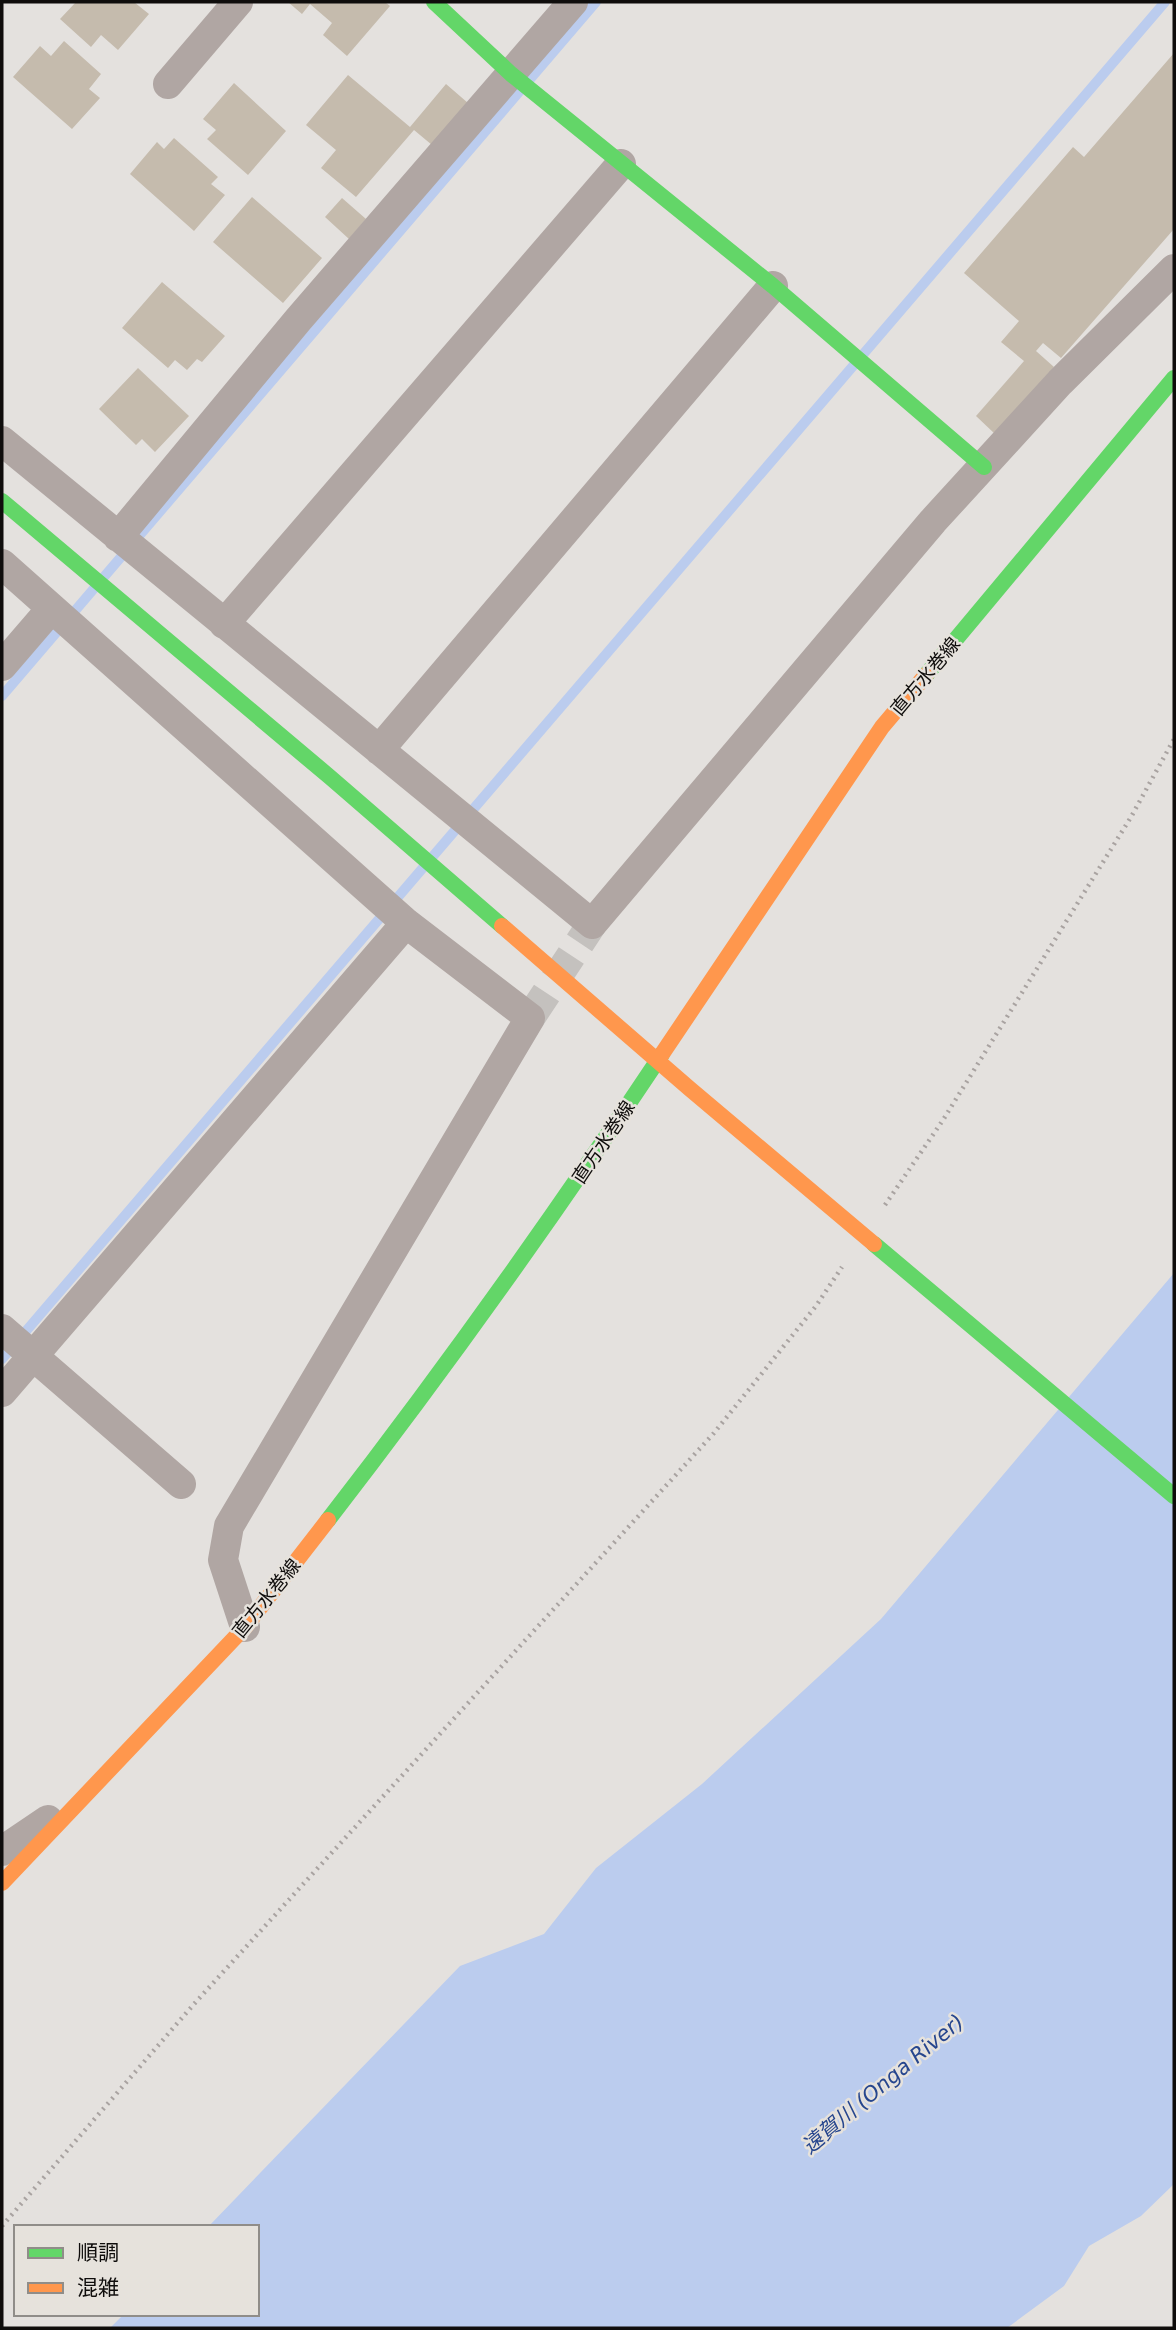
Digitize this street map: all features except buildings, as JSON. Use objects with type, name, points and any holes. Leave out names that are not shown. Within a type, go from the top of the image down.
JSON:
[{"type":"street","points":[[168,84],[238,2]]},
{"type":"street","points":[[434,2],[523,83],[773,286],[984,467]]},
{"type":"street","points":[[129,546],[298,320],[523,83],[573,2]]},
{"type":"street","points":[[224,624],[621,164]]},
{"type":"street","points":[[2,442],[592,923],[933,521],[1060,383],[1174,269]]},
{"type":"street","points":[[379,750],[773,286]]},
{"type":"street","name":"直方水巻線","points":[[2,1883],[244,1628],[373,1462],[562,1203],[882,727],[1174,378]]},
{"type":"street","points":[[2,501],[331,778],[690,1089],[1174,1496]]},
{"type":"street","points":[[2,564],[395,913],[530,1018],[229,1526],[223,1560],[244,1628]]},
{"type":"street","points":[[2,666],[64,620]]},
{"type":"street","points":[[2,1392],[18,1343],[395,913]]},
{"type":"street","points":[[18,1343],[181,1483]]},
{"type":"street","points":[[2,1851],[82,1796]]},
{"type":"path","points":[[883,1208],[943,1120],[1124,829],[1174,739]]},
{"type":"path","points":[[2,2226],[194,2004],[714,1433],[816,1306],[846,1262]]},
{"type":"water","name":"遠賀川 (Onga River)","points":[[1174,1273],[1174,2184],[1141,2216],[1089,2246],[1064,2286],[1007,2328],[110,2328],[122,2316],[259,2316],[259,2225],[210,2225],[460,1966],[544,1934],[596,1868],[702,1784],[881,1619]]},
{"type":"waterway","points":[[2,696],[596,2]]},
{"type":"waterway","points":[[2,1359],[1165,2]]},
{"type":"tunnel","points":[[530,1018],[592,924]]},
{"type":"traffic: fast","points":[[434,2],[511,74],[773,286],[984,467]]},
{"type":"traffic: fast","points":[[926,675],[1174,378]]},
{"type":"traffic: fast","points":[[2,501],[502,926]]},
{"type":"traffic: fast","points":[[328,1520],[499,1290],[662,1054]]},
{"type":"traffic: fast","points":[[874,1244],[1174,1496]]},
{"type":"traffic: slow","points":[[662,1054],[882,727],[926,675]]},
{"type":"traffic: slow","points":[[502,926],[874,1244]]},
{"type":"traffic: slow","points":[[2,1883],[245,1627],[328,1520]]}]
